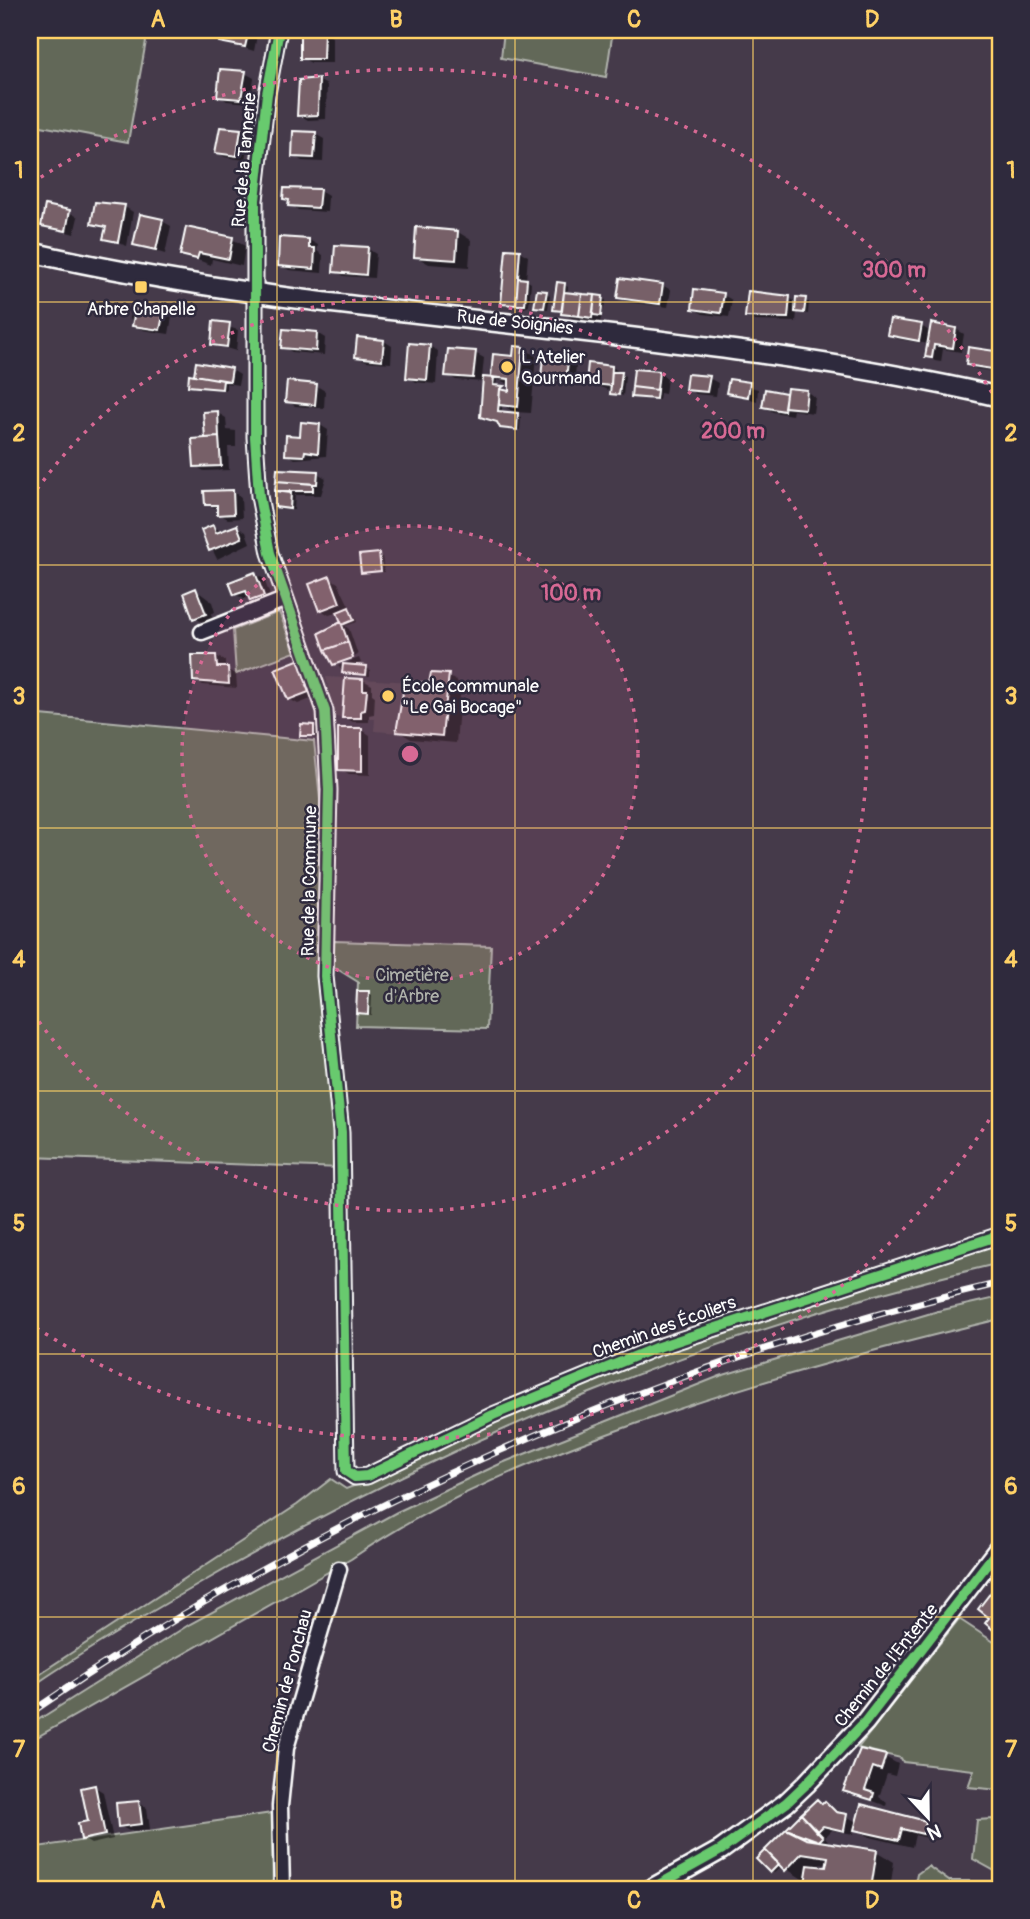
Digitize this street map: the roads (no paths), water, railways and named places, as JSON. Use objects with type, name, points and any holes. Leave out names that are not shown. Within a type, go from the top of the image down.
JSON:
[{"type":"street","name":"Rue de la Tannerie","points":[[255,294],[258,173],[267,94],[279,30]]},
{"type":"street","name":"Rue de Soignies","points":[[30,252],[123,273],[255,294],[586,330],[907,376],[1000,397]]},
{"type":"street","name":"Rue de la Commune","points":[[255,294],[259,496],[270,553],[316,678],[325,711],[325,976],[341,1132],[344,1455],[346,1471],[350,1476]]},
{"type":"street","points":[[202,632],[286,599]]},
{"type":"street","name":"Chemin des Écoliers","points":[[350,1476],[366,1476],[493,1415],[654,1348],[1000,1235]]},
{"type":"street","name":"Chemin de l'Entente","points":[[651,1889],[721,1850],[786,1803],[865,1722],[1000,1547]]},
{"type":"street","name":"Chemin de Ponchau","points":[[282,1889],[280,1806],[286,1748],[339,1569]]},
{"type":"railway","points":[[30,1713],[141,1640],[256,1572],[374,1510],[495,1453],[619,1401],[744,1356],[871,1316],[1000,1283]]},
{"type":"place","name":"Arbre Chapelle","points":[[141,287]]},
{"type":"place","name":"L'Atelier Gourmand","points":[[507,367]]},
{"type":"place","name":"École communale \"Le Gai Bocage\"","points":[[388,696]]},
{"type":"park label","name":"Cimetière d'Arbre","points":[[412,985]]}]
